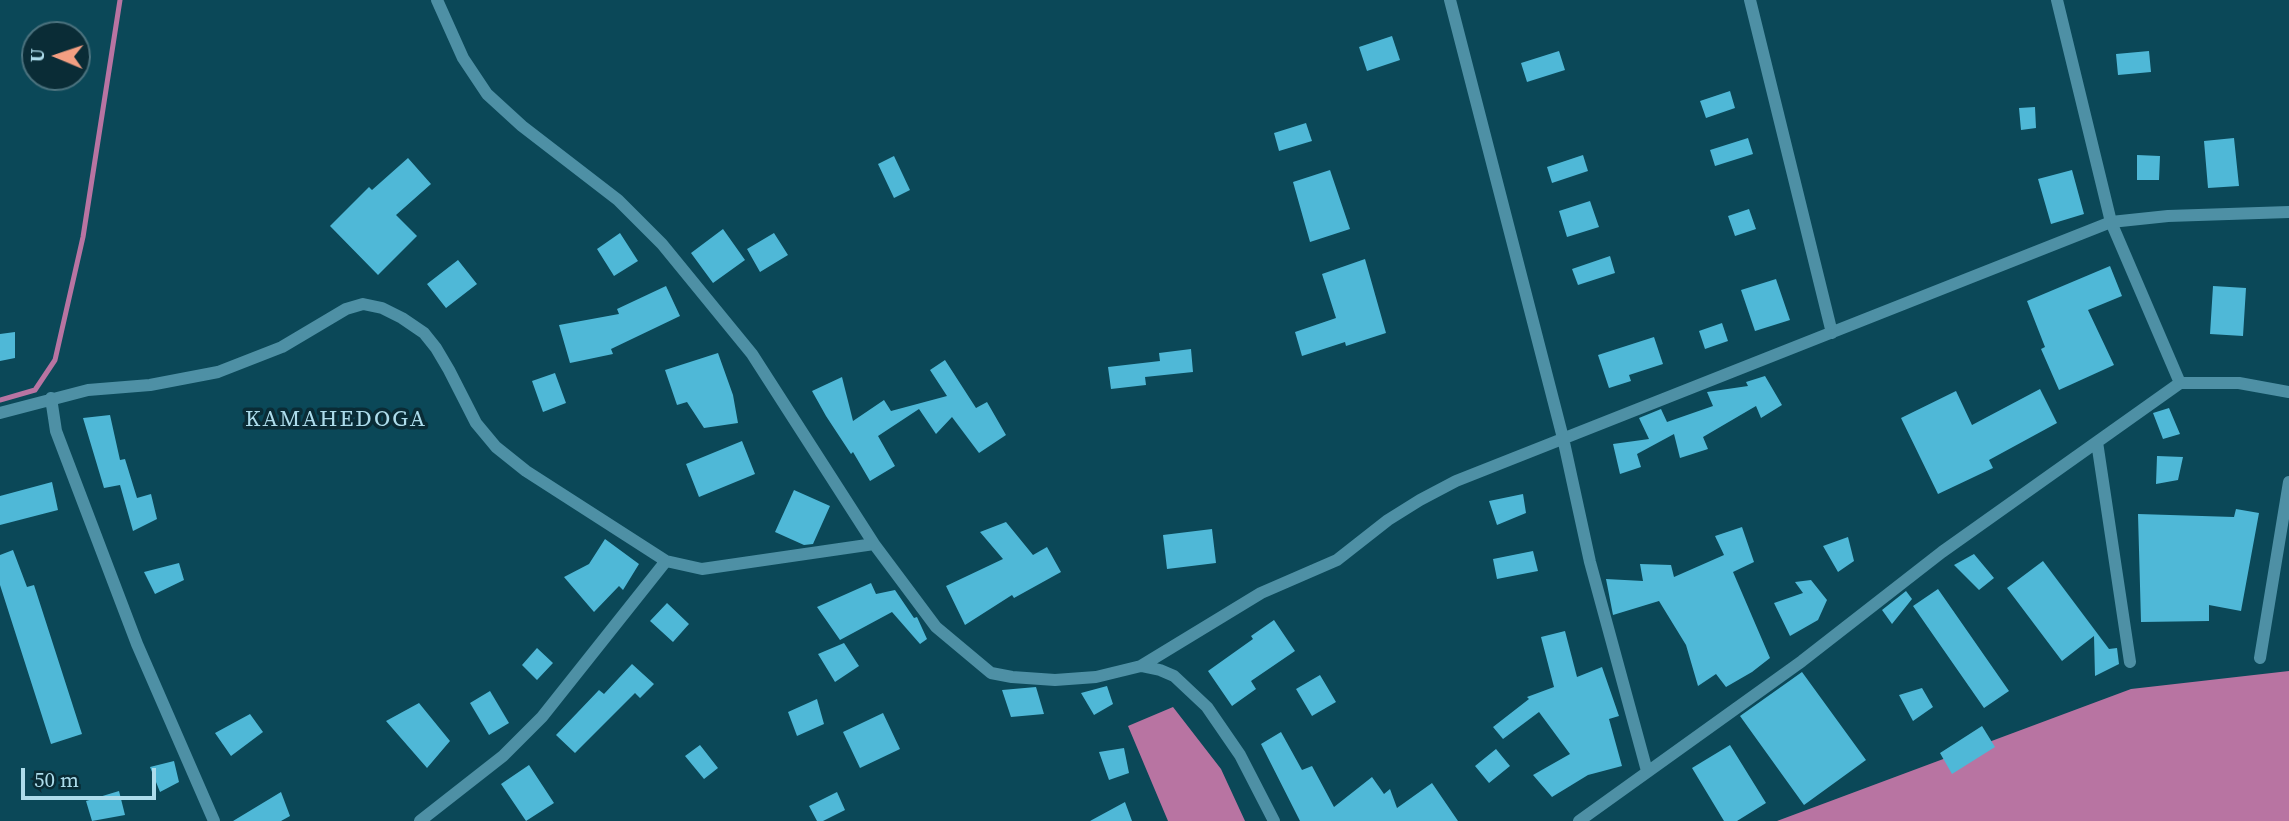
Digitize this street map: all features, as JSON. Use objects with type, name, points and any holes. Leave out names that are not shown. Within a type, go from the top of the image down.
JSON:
[{"type":"street","points":[[437,0],[463,58],[487,94],[522,127],[618,200],[662,244],[719,312],[752,354],[874,544],[936,627],[991,673],[1012,677],[1055,680],[1096,677],[1141,666],[1261,593],[1337,560],[1388,520],[1456,481],[2111,222],[2168,216],[2289,212]]},
{"type":"street","points":[[1450,0],[1563,438],[1590,562],[1647,771]]},
{"type":"street","points":[[1749,0],[1832,333]]},
{"type":"street","points":[[2057,0],[2111,222],[2180,383]]},
{"type":"street","points":[[0,413],[88,390],[150,385],[218,372],[282,347],[346,309],[363,304],[382,308],[413,326],[436,348],[476,423],[496,447],[526,471],[666,561],[702,569],[874,544]]},
{"type":"street","points":[[1579,821],[1802,661],[1942,552],[2180,383],[2239,383],[2289,392]]},
{"type":"street","points":[[51,398],[56,431],[137,644],[215,821]]},
{"type":"street","points":[[2097,442],[2130,662]]},
{"type":"street","points":[[2260,658],[2289,482]]},
{"type":"street","points":[[420,821],[503,756],[542,717],[666,561]]},
{"type":"street","points":[[1141,666],[1174,676],[1206,707],[1240,755],[1274,821]]},
{"type":"shaded area","points":[[2289,671],[2289,821],[1777,821],[2131,689]]},
{"type":"shaded area","points":[[1173,707],[1221,769],[1245,821],[1168,821],[1128,726]]},
{"type":"building","points":[[1392,36],[1400,60],[1367,71],[1359,47]]},
{"type":"building","points":[[1559,51],[1565,70],[1527,82],[1521,63]]},
{"type":"building","points":[[2149,51],[2151,72],[2118,75],[2116,54]]},
{"type":"building","points":[[1730,91],[1735,108],[1706,118],[1700,101]]},
{"type":"building","points":[[2035,107],[2036,128],[2021,130],[2019,108]]},
{"type":"building","points":[[1306,123],[1312,141],[1279,151],[1274,133]]},
{"type":"building","points":[[1748,138],[1753,154],[1715,166],[1710,150]]},
{"type":"building","points":[[2234,138],[2239,186],[2208,188],[2204,141]]},
{"type":"building","points":[[1583,155],[1588,171],[1552,183],[1547,167]]},
{"type":"building","points":[[2137,155],[2160,156],[2159,180],[2137,180]]},
{"type":"building","points":[[894,156],[910,190],[894,198],[878,164]]},
{"type":"building","points":[[408,158],[431,184],[396,215],[417,236],[378,275],[330,226],[369,187],[372,190]]},
{"type":"building","points":[[1330,170],[1350,229],[1310,242],[1293,182]]},
{"type":"building","points":[[2072,170],[2084,214],[2051,224],[2038,179]]},
{"type":"building","points":[[1590,201],[1599,227],[1567,237],[1559,211]]},
{"type":"building","points":[[1749,209],[1756,229],[1735,236],[1728,216]]},
{"type":"building","points":[[723,229],[745,260],[713,283],[691,253]]},
{"type":"building","points":[[620,233],[638,261],[614,276],[597,249]]},
{"type":"building","points":[[774,233],[788,255],[760,272],[747,249]]},
{"type":"building","points":[[1610,256],[1615,273],[1578,285],[1572,269]]},
{"type":"building","points":[[1365,259],[1386,333],[1346,346],[1345,342],[1302,356],[1295,332],[1336,318],[1322,274]]},
{"type":"building","points":[[458,260],[477,284],[446,308],[427,284]]},
{"type":"building","points":[[2110,266],[2122,296],[2088,310],[2114,365],[2059,390],[2041,349],[2045,347],[2027,301]]},
{"type":"building","points":[[1776,279],[1790,320],[1755,331],[1741,290]]},
{"type":"building","points":[[666,286],[680,316],[611,349],[613,354],[570,363],[559,325],[619,314],[617,309]]},
{"type":"building","points":[[2213,286],[2246,288],[2243,336],[2210,334]]},
{"type":"building","points":[[1722,323],[1728,341],[1705,349],[1699,331]]},
{"type":"building","points":[[15,332],[15,358],[0,361],[0,334]]},
{"type":"building","points":[[1654,337],[1663,364],[1629,375],[1631,381],[1609,388],[1598,355]]},
{"type":"building","points":[[1191,349],[1193,372],[1145,377],[1146,385],[1111,389],[1108,367],[1160,361],[1159,353]]},
{"type":"building","points":[[718,353],[733,395],[738,423],[704,428],[687,402],[677,405],[665,370]]},
{"type":"building","points":[[945,360],[976,408],[987,402],[1006,435],[979,453],[952,417],[936,434],[919,409],[878,436],[895,466],[870,481],[812,391],[842,377],[853,421],[884,400],[891,411],[947,396],[930,370]]},
{"type":"building","points":[[555,373],[566,403],[543,412],[532,381]]},
{"type":"building","points":[[1765,376],[1782,405],[1761,418],[1756,406],[1703,437],[1708,449],[1680,458],[1674,434],[1637,454],[1641,467],[1620,474],[1613,444],[1649,439],[1639,418],[1661,409],[1667,422],[1713,406],[1707,392],[1748,386],[1746,382]]},
{"type":"building","points":[[2040,389],[2057,423],[1989,460],[1993,468],[1938,494],[1901,418],[1956,391],[1972,425]]},
{"type":"building","points":[[2169,408],[2180,434],[2163,439],[2153,413]]},
{"type":"building","points":[[110,415],[120,460],[125,459],[137,498],[151,494],[157,519],[133,531],[120,485],[104,488],[83,418]]},
{"type":"building","points":[[742,441],[755,474],[699,497],[686,464]]},
{"type":"building","points":[[2157,456],[2183,457],[2178,480],[2156,484]]},
{"type":"building","points":[[52,482],[58,510],[0,525],[0,496]]},
{"type":"building","points":[[794,490],[830,506],[813,544],[804,545],[775,532]]},
{"type":"building","points":[[1523,494],[1526,513],[1497,525],[1489,501]]},
{"type":"building","points":[[2236,509],[2259,513],[2241,611],[2209,605],[2209,621],[2141,622],[2138,514],[2234,517]]},
{"type":"building","points":[[1006,522],[1033,555],[1047,547],[1061,572],[1014,598],[1012,595],[965,625],[946,586],[1003,559],[980,532]]},
{"type":"building","points":[[1742,527],[1754,562],[1733,572],[1770,658],[1726,687],[1716,674],[1698,686],[1686,645],[1659,601],[1613,615],[1606,579],[1643,581],[1640,564],[1671,565],[1674,577],[1724,555],[1715,536]]},
{"type":"building","points":[[1212,529],[1216,563],[1167,569],[1163,535]]},
{"type":"building","points":[[1848,537],[1854,561],[1838,572],[1823,546]]},
{"type":"building","points":[[605,539],[639,564],[623,590],[619,586],[594,612],[564,577],[589,564]]},
{"type":"building","points":[[13,550],[27,587],[34,585],[82,734],[51,744],[0,585],[0,555]]},
{"type":"building","points":[[1533,551],[1538,571],[1497,579],[1493,559]]},
{"type":"building","points":[[1974,554],[1994,578],[1979,590],[1954,565]]},
{"type":"building","points":[[2043,561],[2109,649],[2117,648],[2119,664],[2095,676],[2094,636],[2062,661],[2007,588]]},
{"type":"building","points":[[179,563],[184,580],[155,594],[144,572]]},
{"type":"building","points":[[1811,580],[1827,600],[1818,620],[1790,636],[1774,603],[1803,593],[1795,582]]},
{"type":"building","points":[[871,583],[876,594],[895,590],[914,618],[917,617],[927,639],[920,644],[892,612],[840,640],[817,607]]},
{"type":"building","points":[[1938,589],[2009,691],[1984,708],[1913,606]]},
{"type":"building","points":[[1906,591],[1912,599],[1892,624],[1882,610]]},
{"type":"building","points":[[667,603],[689,624],[673,642],[650,621]]},
{"type":"building","points":[[1274,620],[1295,651],[1251,681],[1256,689],[1232,706],[1208,671],[1253,639],[1251,636]]},
{"type":"building","points":[[1565,631],[1577,677],[1602,667],[1619,716],[1609,719],[1622,766],[1588,775],[1552,797],[1533,775],[1570,754],[1539,712],[1503,739],[1493,727],[1529,699],[1527,697],[1554,687],[1541,637]]},
{"type":"building","points":[[844,643],[859,666],[835,682],[818,654]]},
{"type":"building","points":[[537,648],[553,663],[537,680],[522,665]]},
{"type":"building","points":[[632,664],[654,684],[640,698],[635,693],[575,753],[556,735],[599,690],[604,694]]},
{"type":"building","points":[[1802,672],[1866,760],[1804,805],[1740,716]]},
{"type":"building","points":[[1320,675],[1336,702],[1312,716],[1296,689]]},
{"type":"building","points":[[1107,686],[1113,704],[1094,715],[1081,693]]},
{"type":"building","points":[[1036,687],[1044,714],[1011,717],[1002,690]]},
{"type":"building","points":[[1922,688],[1933,707],[1913,721],[1899,695]]},
{"type":"building","points":[[490,691],[509,723],[489,735],[470,703]]},
{"type":"building","points":[[817,699],[824,724],[797,736],[788,712]]},
{"type":"building","points":[[419,703],[450,741],[427,768],[386,721]]},
{"type":"building","points":[[883,713],[900,749],[860,768],[843,732]]},
{"type":"building","points":[[250,714],[263,732],[231,756],[215,733]]},
{"type":"building","points":[[1982,726],[1995,747],[1952,774],[1940,753]]},
{"type":"building","points":[[1281,732],[1302,770],[1312,766],[1334,807],[1372,777],[1384,794],[1390,789],[1397,808],[1432,783],[1458,821],[1300,821],[1261,744]]},
{"type":"building","points":[[700,745],[718,768],[704,779],[685,756]]},
{"type":"building","points":[[1730,745],[1766,803],[1737,821],[1724,821],[1692,768]]},
{"type":"building","points":[[1124,748],[1129,773],[1109,780],[1099,752]]},
{"type":"building","points":[[1496,749],[1510,766],[1489,783],[1475,766]]},
{"type":"building","points":[[174,761],[179,782],[160,792],[150,767]]},
{"type":"building","points":[[529,765],[554,803],[526,821],[501,784]]},
{"type":"building","points":[[119,791],[125,815],[92,821],[86,801]]},
{"type":"building","points":[[281,792],[290,816],[281,821],[233,821]]},
{"type":"building","points":[[837,792],[845,810],[823,821],[817,821],[809,806]]},
{"type":"building","points":[[1125,802],[1132,821],[1090,821]]},
{"type":"waterway","points":[[0,400],[35,390],[55,360],[83,237],[120,0]]},
{"type":"district","name":"KAMAHEDOGA","points":[[336,420]]}]
